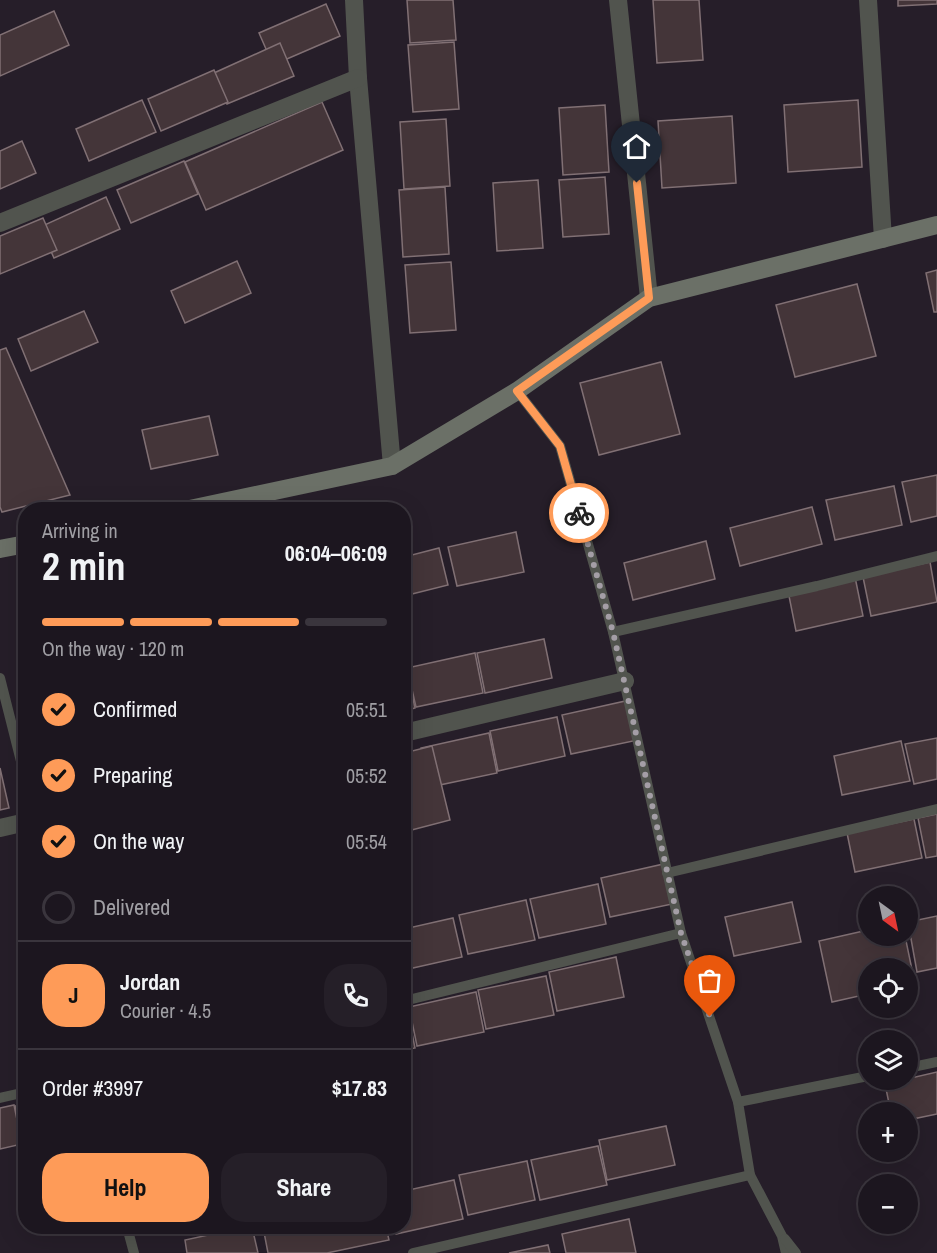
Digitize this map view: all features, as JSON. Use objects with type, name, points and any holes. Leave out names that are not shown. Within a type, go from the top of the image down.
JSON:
[{"type":"street","points":[[354,0],[358,78],[392,466]]},
{"type":"street","points":[[618,0],[649,298]]},
{"type":"street","points":[[868,0],[883,239]]},
{"type":"street","points":[[0,223],[358,78]]},
{"type":"street","points":[[223,502],[392,466],[517,391],[649,298],[937,225]]},
{"type":"street","points":[[0,549],[18,546]]},
{"type":"street","points":[[411,731],[625,681]]},
{"type":"street","points":[[0,828],[18,824]]},
{"type":"lane","points":[[517,391],[560,446],[613,632],[681,933],[738,1102],[750,1175],[782,1236],[796,1253]]},
{"type":"lane","points":[[613,632],[817,586],[937,556]]},
{"type":"lane","points":[[0,678],[18,749]]},
{"type":"lane","points":[[667,873],[937,809]]},
{"type":"lane","points":[[411,998],[681,933]]},
{"type":"lane","points":[[918,1066],[937,1062]]},
{"type":"lane","points":[[738,1102],[858,1078]]},
{"type":"lane","points":[[0,1098],[18,1094]]},
{"type":"lane","points":[[412,1253],[750,1175]]},
{"type":"lane","points":[[129,1234],[134,1253]]},
{"type":"lane","points":[[782,1236],[786,1253]]},
{"type":"building","points":[[407,0],[453,0],[456,40],[410,43]]},
{"type":"building","points":[[653,0],[699,0],[703,60],[657,63]]},
{"type":"building","points":[[898,0],[937,0],[937,4],[898,6]]},
{"type":"building","points":[[326,4],[340,36],[273,65],[259,33]]},
{"type":"building","points":[[54,11],[69,45],[0,76],[0,35]]},
{"type":"building","points":[[454,42],[459,109],[413,112],[408,45]]},
{"type":"building","points":[[280,43],[294,76],[227,104],[214,73]]},
{"type":"building","points":[[214,70],[228,102],[161,131],[148,99]]},
{"type":"building","points":[[142,100],[156,132],[89,161],[76,129]]},
{"type":"building","points":[[858,100],[862,167],[788,172],[784,105]]},
{"type":"building","points":[[322,102],[343,150],[206,210],[185,162]]},
{"type":"building","points":[[605,105],[609,172],[563,175],[559,108]]},
{"type":"building","points":[[732,116],[736,183],[662,188],[658,121]]},
{"type":"building","points":[[446,119],[450,186],[404,189],[400,122]]},
{"type":"building","points":[[22,141],[36,173],[0,189],[0,151]]},
{"type":"building","points":[[184,161],[198,194],[131,223],[117,190]]},
{"type":"building","points":[[605,177],[609,234],[563,237],[559,180]]},
{"type":"building","points":[[538,180],[543,248],[497,251],[493,183]]},
{"type":"building","points":[[445,187],[449,254],[403,257],[399,190]]},
{"type":"building","points":[[106,197],[120,229],[54,258],[40,227]]},
{"type":"building","points":[[43,218],[57,250],[0,274],[0,236]]},
{"type":"building","points":[[237,261],[251,293],[185,323],[171,291]]},
{"type":"building","points":[[451,262],[456,330],[410,333],[405,265]]},
{"type":"building","points":[[937,270],[937,312],[934,312],[926,273]]},
{"type":"building","points":[[857,284],[876,356],[795,377],[776,305]]},
{"type":"building","points":[[84,311],[98,342],[31,371],[18,339]]},
{"type":"building","points":[[6,348],[70,495],[42,502],[18,502],[18,508],[2,512],[0,507],[0,350]]},
{"type":"building","points":[[661,362],[680,434],[599,455],[580,383]]},
{"type":"building","points":[[209,416],[218,455],[151,469],[142,430]]},
{"type":"building","points":[[937,475],[937,516],[911,522],[902,482]]},
{"type":"building","points":[[894,486],[902,525],[835,540],[826,500]]},
{"type":"building","points":[[812,507],[822,544],[740,566],[730,528]]},
{"type":"building","points":[[516,532],[524,572],[457,586],[448,547]]},
{"type":"building","points":[[706,541],[715,579],[633,600],[624,563]]},
{"type":"building","points":[[439,548],[448,585],[411,594],[411,555]]},
{"type":"building","points":[[930,562],[937,602],[871,616],[863,577]]},
{"type":"building","points":[[855,577],[863,616],[796,631],[788,591]]},
{"type":"building","points":[[544,639],[552,678],[485,693],[477,653]]},
{"type":"building","points":[[475,653],[483,693],[416,707],[411,685],[411,667]]},
{"type":"building","points":[[411,688],[415,708],[411,709]]},
{"type":"building","points":[[630,700],[638,740],[571,754],[562,715]]},
{"type":"building","points":[[557,717],[565,756],[498,771],[490,731]]},
{"type":"building","points":[[489,733],[497,773],[430,787],[421,748]]},
{"type":"building","points":[[937,738],[937,779],[914,784],[905,744]]},
{"type":"building","points":[[901,741],[910,781],[842,795],[834,756]]},
{"type":"building","points":[[432,746],[450,820],[411,830],[411,751]]},
{"type":"building","points":[[0,768],[9,808],[0,810]]},
{"type":"building","points":[[937,814],[937,856],[926,858],[918,818]]},
{"type":"building","points":[[914,819],[922,858],[855,872],[847,833]]},
{"type":"building","points":[[668,863],[677,903],[610,917],[601,878]]},
{"type":"building","points":[[598,884],[606,924],[539,938],[530,899]]},
{"type":"building","points":[[526,900],[535,940],[468,954],[459,915]]},
{"type":"building","points":[[792,902],[801,942],[734,956],[725,917]]},
{"type":"building","points":[[937,916],[937,968],[918,972],[918,958],[914,958],[912,946],[918,946],[918,920]]},
{"type":"building","points":[[453,918],[462,957],[411,968],[411,927]]},
{"type":"building","points":[[858,932],[858,946],[907,946],[910,958],[858,958],[858,996],[832,1002],[819,941]]},
{"type":"building","points":[[616,957],[624,997],[557,1011],[549,972]]},
{"type":"building","points":[[546,976],[554,1015],[486,1029],[478,990]]},
{"type":"building","points":[[476,992],[484,1032],[417,1046],[411,1007]]},
{"type":"building","points":[[411,1028],[415,1048],[411,1049]]},
{"type":"building","points":[[937,1072],[937,1114],[918,1118],[918,1102],[889,1102],[886,1090],[918,1090],[918,1076]]},
{"type":"building","points":[[14,1105],[18,1124],[18,1145],[0,1149],[0,1108]]},
{"type":"building","points":[[18,1105],[18,1121],[15,1106]]},
{"type":"building","points":[[666,1126],[675,1165],[607,1180],[599,1140]]},
{"type":"building","points":[[598,1146],[607,1185],[540,1200],[531,1160]]},
{"type":"building","points":[[527,1161],[535,1200],[468,1215],[459,1175]]},
{"type":"building","points":[[454,1180],[463,1219],[411,1231],[411,1189]]},
{"type":"building","points":[[629,1219],[636,1253],[566,1253],[562,1234]]},
{"type":"building","points":[[213,1234],[254,1234],[258,1253],[187,1253],[185,1240]]},
{"type":"building","points":[[264,1234],[388,1234],[389,1240],[327,1253],[268,1253]]},
{"type":"building","points":[[548,1245],[550,1253],[509,1253]]},
{"type":"way so far","points":[[579,513],[613,632],[681,933],[710,1017]]},
{"type":"route","points":[[579,513],[560,446],[517,391],[649,298],[637,183]]}]
